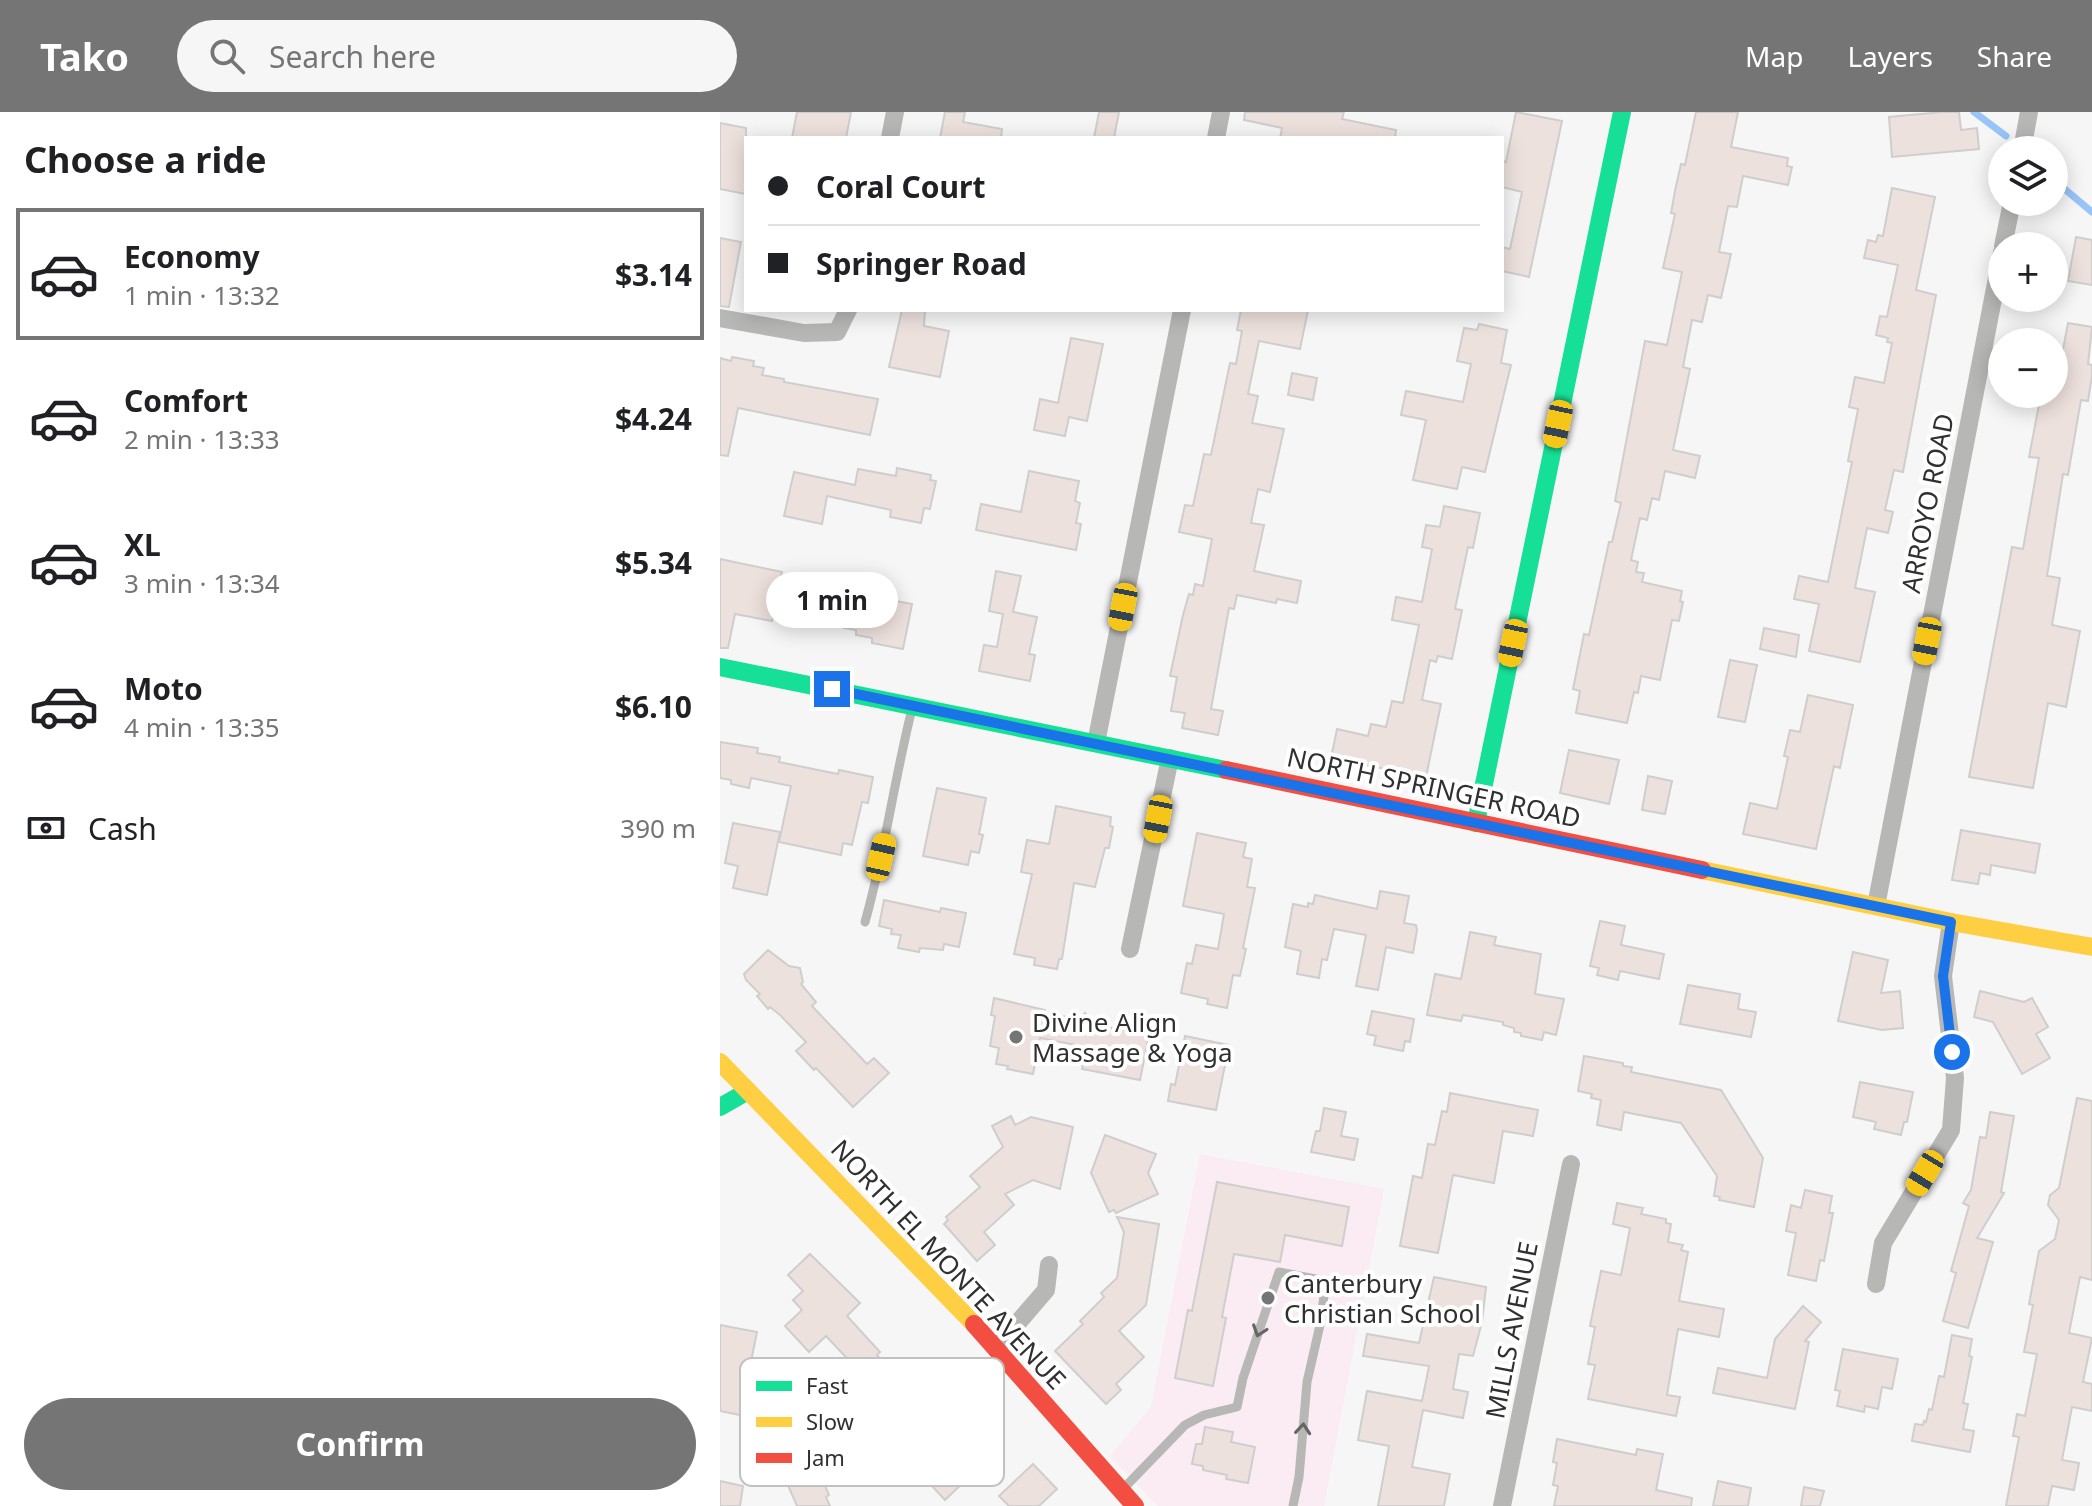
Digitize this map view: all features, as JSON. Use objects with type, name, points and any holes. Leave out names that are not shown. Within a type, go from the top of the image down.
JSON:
[{"type":"street","points":[[890,136],[895,112]]},
{"type":"street","points":[[1216,136],[1221,112]]},
{"type":"street","points":[[1476,823],[1622,112]]},
{"type":"street","points":[[2025,136],[2029,112]]},
{"type":"street","points":[[720,318],[804,333],[837,332],[847,312]]},
{"type":"street","points":[[1096,743],[1182,312]]},
{"type":"street","name":"ARROYO ROAD","points":[[1876,906],[1990,312]]},
{"type":"street","name":"NORTH SPRINGER ROAD","points":[[720,667],[1951,922],[2092,947]]},
{"type":"street","points":[[1130,949],[1170,758]]},
{"type":"street","points":[[1876,1284],[1883,1243],[1951,1130],[1955,1078],[1943,976],[1951,922]]},
{"type":"street","name":"NORTH EL MONTE AVENUE","points":[[720,1062],[997,1347],[1135,1506]]},
{"type":"street","points":[[720,1107],[748,1091]]},
{"type":"street","name":"MILLS AVENUE","points":[[1502,1506],[1571,1164]]},
{"type":"street","points":[[997,1347],[1046,1290],[1049,1265]]},
{"type":"lane","points":[[865,922],[913,706]]},
{"type":"lane","points":[[1122,1491],[1185,1425],[1204,1415],[1237,1407],[1243,1378],[1279,1272],[1326,1281],[1307,1382],[1299,1477],[1293,1506]]},
{"type":"shaded area","name":"Canterbury Christian School","points":[[1200,1154],[1384,1189],[1324,1506],[1158,1506],[1110,1456],[1151,1407]]},
{"type":"building","points":[[797,112],[851,112],[846,136],[792,136]]},
{"type":"building","points":[[945,112],[965,112],[963,122],[1002,129],[1001,136],[940,136]]},
{"type":"building","points":[[1099,112],[1119,112],[1114,136],[1094,136]]},
{"type":"building","points":[[1245,112],[1344,112],[1342,119],[1396,130],[1395,136],[1280,136],[1282,128],[1244,120]]},
{"type":"building","points":[[1516,112],[1562,121],[1529,277],[1504,271],[1504,248],[1510,249],[1522,192],[1504,188]]},
{"type":"building","points":[[1696,112],[1738,112],[1731,147],[1788,158],[1787,166],[1792,167],[1788,185],[1743,176],[1737,207],[1728,206],[1719,252],[1731,254],[1721,298],[1708,295],[1702,322],[1692,320],[1683,367],[1690,369],[1673,450],[1700,456],[1695,478],[1665,471],[1659,500],[1652,498],[1647,520],[1640,518],[1631,560],[1638,562],[1636,572],[1644,573],[1642,582],[1682,591],[1680,601],[1683,602],[1679,621],[1672,620],[1660,680],[1641,676],[1627,723],[1576,713],[1580,691],[1573,689],[1584,634],[1589,635],[1609,542],[1612,542],[1621,503],[1615,501],[1645,341],[1667,345],[1682,272],[1663,268],[1675,214],[1671,213],[1675,191],[1681,164],[1685,165]]},
{"type":"building","points":[[1959,112],[1961,130],[1977,128],[1979,149],[1892,157],[1889,117]]},
{"type":"building","points":[[720,123],[746,128],[744,194],[720,189]]},
{"type":"building","points":[[1892,188],[1935,197],[1916,290],[1936,295],[1903,472],[1894,470],[1885,510],[1893,512],[1888,533],[1867,528],[1855,588],[1875,592],[1860,662],[1809,651],[1819,604],[1794,599],[1799,576],[1828,582],[1852,462],[1848,461],[1858,409],[1849,407],[1855,377],[1884,383],[1892,343],[1887,342],[1888,338],[1876,335],[1880,316],[1887,317],[1898,265],[1864,258],[1868,240],[1876,242],[1878,235],[1883,236]]},
{"type":"building","points":[[2076,237],[2092,240],[2092,285],[2068,281]]},
{"type":"building","points":[[720,238],[741,242],[729,307],[720,306]]},
{"type":"building","points":[[902,312],[925,312],[924,326],[949,331],[940,377],[889,367]]},
{"type":"building","points":[[1241,312],[1308,312],[1300,349],[1259,341],[1248,394],[1258,396],[1252,423],[1284,429],[1270,492],[1258,489],[1251,523],[1264,525],[1254,571],[1301,581],[1297,603],[1277,599],[1276,603],[1237,595],[1234,609],[1229,608],[1211,709],[1223,711],[1218,735],[1182,728],[1185,713],[1171,711],[1177,677],[1170,676],[1189,594],[1193,595],[1195,584],[1203,586],[1212,539],[1179,532],[1185,505],[1193,506],[1204,454],[1211,455],[1230,363],[1236,364],[1242,331],[1237,330]]},
{"type":"building","points":[[2068,323],[2092,327],[2088,364],[2092,365],[2092,376],[2088,401],[2081,400],[2068,475],[2063,474],[2047,576],[2060,578],[2052,625],[2080,631],[2066,707],[2048,703],[2033,788],[1969,777],[2012,547],[2023,549],[2039,458],[2029,457],[2038,408],[2068,408]]},
{"type":"building","points":[[1479,324],[1507,330],[1501,363],[1511,365],[1485,472],[1462,467],[1457,489],[1413,480],[1426,420],[1401,415],[1406,391],[1463,402],[1471,364],[1457,361],[1464,328],[1477,330]]},
{"type":"building","points":[[1071,338],[1103,344],[1087,421],[1069,417],[1065,436],[1034,430],[1040,399],[1058,403]]},
{"type":"building","points":[[732,357],[754,361],[753,366],[764,368],[762,375],[784,379],[784,382],[878,399],[870,435],[738,408],[728,456],[720,455],[720,358],[731,361]]},
{"type":"building","points":[[1292,373],[1317,378],[1313,400],[1288,395]]},
{"type":"building","points":[[897,468],[931,475],[930,480],[936,481],[930,509],[924,508],[921,523],[890,517],[891,510],[827,496],[822,524],[784,516],[794,472],[855,485],[858,469],[896,476]]},
{"type":"building","points":[[1029,471],[1079,481],[1075,501],[1080,503],[1076,523],[1081,524],[1076,550],[976,530],[981,504],[1021,512]]},
{"type":"building","points":[[1444,506],[1480,513],[1473,548],[1468,547],[1455,609],[1462,610],[1452,659],[1438,656],[1436,662],[1430,660],[1422,700],[1441,704],[1426,777],[1331,758],[1337,729],[1368,736],[1371,724],[1386,727],[1392,701],[1403,703],[1419,625],[1392,620],[1396,597],[1422,602],[1432,549],[1422,547],[1426,525],[1440,527]]},
{"type":"building","points":[[720,559],[782,572],[772,621],[735,614],[728,648],[720,648]]},
{"type":"building","points":[[996,571],[1021,576],[1013,612],[1037,617],[1029,654],[1035,655],[1030,681],[979,671],[984,645],[997,647],[1003,614],[989,611]]},
{"type":"building","points":[[823,587],[912,604],[903,649],[872,643],[872,638],[856,635],[856,630],[844,628],[845,622],[817,617]]},
{"type":"building","points":[[1764,628],[1799,635],[1796,657],[1760,649]]},
{"type":"building","points":[[1730,660],[1757,665],[1745,722],[1718,717]]},
{"type":"building","points":[[1808,695],[1853,705],[1840,768],[1834,766],[1816,849],[1743,834],[1750,803],[1777,809],[1788,757],[1784,756],[1790,730],[1800,732]]},
{"type":"building","points":[[720,742],[758,748],[757,753],[780,757],[779,762],[838,774],[839,770],[873,777],[868,803],[862,802],[852,845],[843,843],[841,855],[779,842],[791,786],[751,778],[749,788],[720,778]]},
{"type":"building","points":[[1569,750],[1619,760],[1609,804],[1560,793]]},
{"type":"building","points":[[1648,776],[1672,781],[1665,814],[1642,810]]},
{"type":"building","points":[[937,788],[986,798],[979,853],[971,851],[968,865],[923,856]]},
{"type":"building","points":[[1056,806],[1111,817],[1110,826],[1113,827],[1095,887],[1074,883],[1062,959],[1059,959],[1057,969],[1034,965],[1035,958],[1014,954],[1032,874],[1021,872],[1027,840],[1049,844]]},
{"type":"building","points":[[733,823],[780,832],[767,895],[733,888],[738,866],[725,863]]},
{"type":"building","points":[[1961,830],[2040,844],[2035,873],[1991,865],[1990,875],[1980,873],[1978,884],[1952,880]]},
{"type":"building","points":[[1197,833],[1246,843],[1243,857],[1252,859],[1247,887],[1255,888],[1243,948],[1246,949],[1240,976],[1233,975],[1227,1008],[1207,1004],[1208,999],[1181,993],[1187,963],[1192,964],[1196,945],[1218,949],[1224,914],[1183,906]]},
{"type":"building","points":[[1380,891],[1409,896],[1404,923],[1416,925],[1417,930],[1413,953],[1386,947],[1378,990],[1356,986],[1366,935],[1334,929],[1327,960],[1322,959],[1319,978],[1297,974],[1301,951],[1285,947],[1293,904],[1308,907],[1308,903],[1313,904],[1315,895],[1377,909]]},
{"type":"building","points":[[884,900],[940,912],[941,908],[966,913],[959,947],[944,944],[943,950],[920,948],[919,952],[898,948],[901,935],[891,934],[892,929],[879,926]]},
{"type":"building","points":[[1600,921],[1625,926],[1621,945],[1664,954],[1659,979],[1620,971],[1618,980],[1597,975],[1599,968],[1590,966]]},
{"type":"building","points":[[1470,932],[1496,937],[1494,945],[1541,954],[1535,994],[1564,999],[1556,1035],[1544,1032],[1542,1040],[1521,1036],[1503,1022],[1463,1015],[1461,1021],[1427,1015],[1435,974],[1461,979]]},
{"type":"building","points":[[768,950],[789,966],[800,968],[801,984],[816,1002],[812,1006],[867,1064],[874,1058],[889,1073],[853,1107],[796,1051],[806,1042],[780,1015],[770,1007],[768,1009],[757,996],[760,994],[746,980],[744,974]]},
{"type":"building","points":[[1853,952],[1888,960],[1881,993],[1900,991],[1903,1028],[1882,1030],[1838,1021]]},
{"type":"building","points":[[1688,985],[1740,994],[1738,1009],[1756,1012],[1751,1037],[1680,1024]]},
{"type":"building","points":[[1980,991],[2024,1002],[2032,998],[2048,1027],[2036,1034],[2050,1058],[2022,1074],[1993,1022],[1974,1017]]},
{"type":"building","points":[[994,998],[1045,1010],[1045,1013],[1080,1019],[1085,1013],[1093,1024],[1149,1035],[1140,1080],[1082,1069],[1086,1047],[1040,1038],[1033,1074],[996,1064],[999,1048],[990,1046],[995,1016],[991,1015]]},
{"type":"building","points":[[1372,1011],[1414,1019],[1410,1042],[1405,1041],[1403,1051],[1374,1045],[1376,1036],[1367,1034]]},
{"type":"building","points":[[1185,1036],[1229,1045],[1216,1110],[1168,1101],[1171,1084],[1175,1085]]},
{"type":"building","points":[[1584,1056],[1623,1063],[1623,1066],[1632,1067],[1631,1072],[1721,1090],[1763,1158],[1754,1207],[1719,1200],[1720,1197],[1714,1196],[1717,1176],[1681,1123],[1624,1112],[1621,1130],[1597,1125],[1601,1100],[1578,1091]]},
{"type":"building","points":[[1860,1082],[1913,1092],[1901,1135],[1874,1129],[1876,1122],[1853,1117]]},
{"type":"building","points":[[1450,1093],[1538,1110],[1533,1136],[1503,1131],[1494,1183],[1453,1175],[1438,1253],[1400,1246],[1413,1176],[1422,1178],[1428,1144],[1435,1145],[1442,1111],[1447,1112]]},
{"type":"building","points":[[2077,1098],[2092,1101],[2092,1280],[2080,1277],[2069,1333],[2092,1338],[2083,1382],[2092,1384],[2092,1411],[2072,1407],[2062,1460],[2079,1463],[2074,1490],[2052,1486],[2048,1506],[2006,1506],[2019,1437],[2013,1436],[2017,1414],[2025,1416],[2037,1354],[2024,1352],[2033,1305],[2029,1304],[2039,1251],[2055,1239],[2059,1220],[2048,1205],[2050,1195],[2059,1188]]},
{"type":"building","points":[[1324,1108],[1346,1112],[1341,1136],[1358,1139],[1354,1160],[1311,1152],[1316,1131],[1320,1131]]},
{"type":"building","points":[[1990,1112],[2014,1116],[2001,1192],[2004,1193],[1977,1238],[1993,1242],[1968,1328],[1943,1321],[1956,1273],[1951,1271],[1969,1206],[1963,1203],[1971,1190],[1980,1137],[1986,1138]]},
{"type":"building","points":[[1011,1116],[1015,1125],[1031,1117],[1073,1127],[1060,1189],[1033,1180],[1005,1194],[1014,1205],[984,1232],[995,1245],[977,1261],[944,1224],[948,1220],[946,1217],[980,1187],[970,1176],[1003,1147],[992,1126]]},
{"type":"building","points":[[1105,1135],[1156,1154],[1148,1173],[1158,1194],[1116,1213],[1114,1210],[1109,1212],[1091,1173]]},
{"type":"building","points":[[1217,1182],[1349,1207],[1342,1246],[1285,1235],[1280,1262],[1234,1254],[1213,1386],[1175,1378],[1188,1310],[1192,1311]]},
{"type":"building","points":[[1805,1190],[1832,1196],[1829,1213],[1833,1213],[1824,1261],[1820,1260],[1816,1281],[1788,1275],[1796,1233],[1786,1231],[1791,1205],[1801,1208]]},
{"type":"building","points":[[1617,1203],[1643,1208],[1641,1214],[1666,1219],[1666,1223],[1671,1224],[1668,1242],[1683,1245],[1681,1250],[1688,1252],[1679,1301],[1724,1309],[1719,1337],[1678,1329],[1667,1395],[1680,1397],[1676,1416],[1588,1399],[1595,1365],[1588,1364],[1595,1327],[1590,1326],[1601,1271],[1621,1275],[1630,1228],[1613,1224]]},
{"type":"building","points":[[1117,1217],[1159,1224],[1146,1305],[1119,1331],[1144,1357],[1116,1384],[1121,1390],[1106,1404],[1055,1351],[1083,1324],[1080,1321],[1104,1297],[1101,1293],[1117,1278],[1124,1232]]},
{"type":"building","points":[[810,1254],[860,1303],[847,1316],[880,1352],[877,1355],[880,1358],[847,1358],[826,1336],[809,1352],[785,1326],[802,1310],[793,1300],[803,1291],[788,1275]]},
{"type":"building","points":[[1434,1277],[1486,1287],[1482,1322],[1473,1356],[1459,1354],[1453,1389],[1468,1392],[1463,1418],[1423,1410],[1412,1467],[1450,1474],[1444,1506],[1378,1506],[1389,1446],[1358,1440],[1367,1391],[1422,1401],[1429,1366],[1363,1356],[1367,1334],[1419,1343]]},
{"type":"building","points":[[1803,1306],[1821,1322],[1805,1341],[1809,1342],[1795,1409],[1713,1393],[1718,1368],[1767,1378],[1775,1339]]},
{"type":"building","points":[[720,1325],[757,1332],[752,1358],[740,1358],[740,1415],[720,1411]]},
{"type":"building","points":[[1952,1335],[1972,1339],[1969,1356],[1972,1357],[1963,1403],[1968,1404],[1963,1429],[1974,1431],[1970,1452],[1912,1441],[1915,1424],[1923,1425],[1929,1409],[1932,1410],[1939,1376],[1944,1377]]},
{"type":"building","points":[[1843,1349],[1898,1359],[1892,1389],[1882,1387],[1878,1409],[1865,1406],[1864,1412],[1837,1406],[1840,1391],[1835,1390]]},
{"type":"building","points":[[1205,1427],[1233,1432],[1231,1442],[1255,1447],[1248,1483],[1226,1479],[1227,1475],[1203,1470],[1203,1466],[1192,1464],[1196,1444],[1202,1444]]},
{"type":"building","points":[[1557,1439],[1636,1455],[1637,1449],[1663,1454],[1656,1490],[1692,1498],[1691,1506],[1554,1506],[1558,1486],[1553,1485]]},
{"type":"building","points":[[1033,1464],[1057,1489],[1039,1506],[1009,1506],[999,1496]]},
{"type":"building","points":[[720,1481],[743,1486],[740,1506],[720,1506]]},
{"type":"building","points":[[1718,1481],[1751,1488],[1748,1506],[1713,1506]]},
{"type":"building","points":[[788,1486],[825,1486],[830,1506],[797,1506]]},
{"type":"building","points":[[932,1486],[960,1486],[945,1500]]},
{"type":"building","points":[[1804,1487],[1824,1491],[1820,1506],[1801,1506]]},
{"type":"waterway","points":[[1974,112],[2006,136]]},
{"type":"waterway","points":[[2068,192],[2092,212]]},
{"type":"traffic: fast","points":[[1476,823],[1622,112]]},
{"type":"traffic: fast","points":[[720,667],[1226,770]]},
{"type":"traffic: fast","points":[[720,1107],[748,1091]]},
{"type":"traffic: slow","points":[[1702,870],[1951,922],[2092,947]]},
{"type":"traffic: slow","points":[[720,1062],[974,1324]]},
{"type":"traffic: jam","points":[[1226,770],[1702,870]]},
{"type":"traffic: jam","points":[[974,1324],[1135,1506]]},
{"type":"place","name":"Divine Align Massage & Yoga","points":[[1016,1037]]},
{"type":"place","name":"Canterbury Christian School","points":[[1268,1298]]},
{"type":"route","points":[[832,689],[1951,922],[1943,976],[1952,1052]]}]
